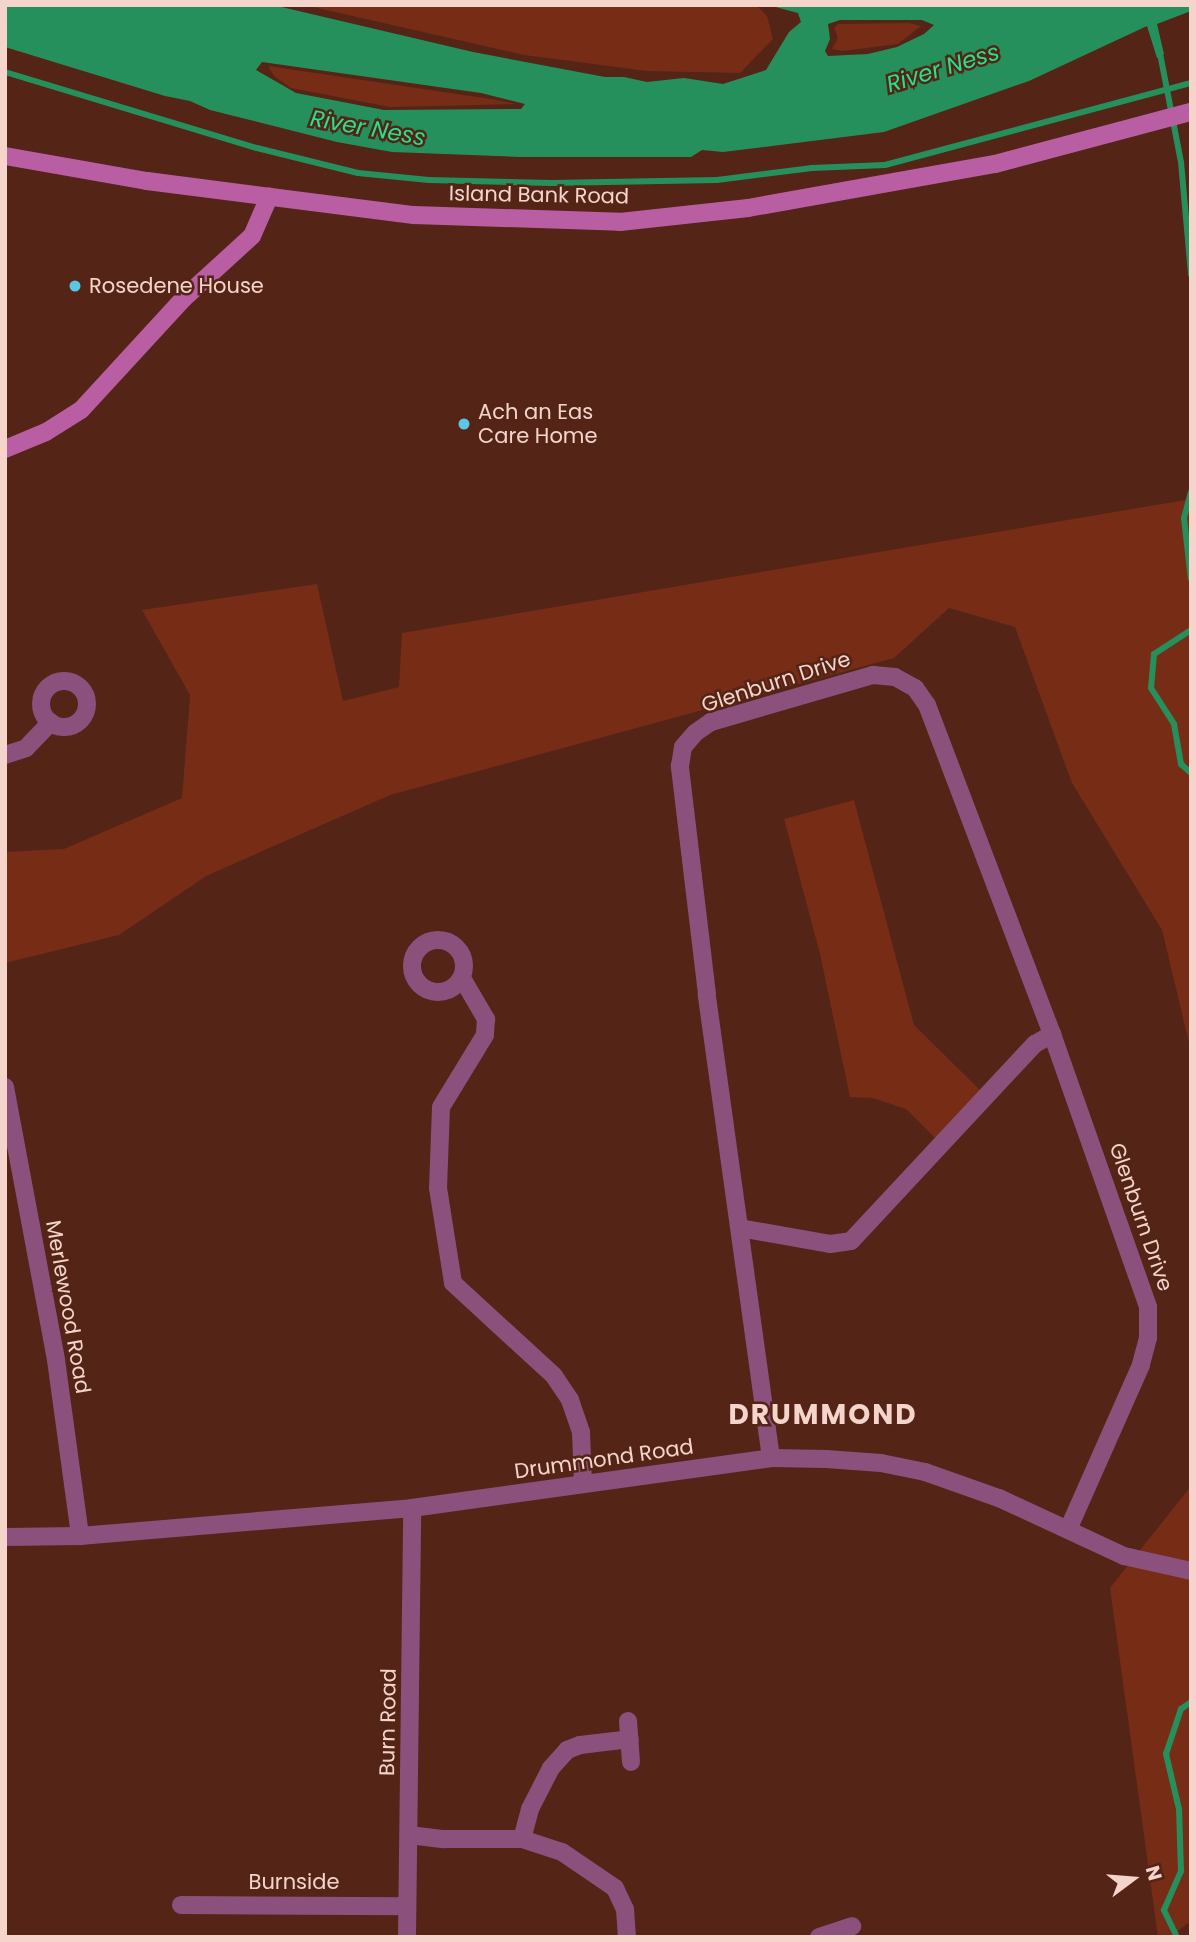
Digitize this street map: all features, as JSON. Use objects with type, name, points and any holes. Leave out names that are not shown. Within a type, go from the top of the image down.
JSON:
[{"type":"main road","name":"Island Bank Road","points":[[5,156],[75,170],[414,215],[620,222],[748,208],[995,164],[1180,115]]},
{"type":"main road","points":[[5,449],[46,432],[81,410],[184,298],[252,236],[269,197]]},
{"type":"street","name":"Glenburn Drive","points":[[771,1458],[680,766],[683,747],[695,733],[711,722],[873,675],[895,677],[915,688],[927,705],[1052,1034],[1140,1279],[1148,1317],[1148,1338],[1141,1365],[1068,1530]]},
{"type":"street","points":[[5,755],[26,748],[51,722]]},
{"type":"street","points":[[462,978],[486,1019],[485,1035],[441,1108],[438,1188],[453,1283],[554,1376],[570,1400],[581,1432],[583,1485]]},
{"type":"street","points":[[740,1228],[830,1244],[851,1241],[1035,1044],[1052,1034]]},
{"type":"street","name":"Merlewood Road","points":[[5,1087],[56,1360],[80,1536]]},
{"type":"street","name":"Drummond Road","points":[[5,1537],[80,1536],[412,1508],[771,1458],[881,1463],[925,1472],[999,1499],[1125,1556],[1191,1571]]},
{"type":"street","name":"Burn Road","points":[[407,1937],[412,1508]]},
{"type":"street","points":[[522,1839],[530,1809],[551,1769],[567,1750],[629,1730],[631,1762]]},
{"type":"street","points":[[409,1835],[444,1839],[522,1839],[562,1852],[615,1888],[625,1909],[627,1937]]},
{"type":"street","name":"Burnside","points":[[181,1905],[407,1906]]},
{"type":"street","points":[[819,1937],[851,1923]]},
{"type":"shaded area","points":[[304,5],[752,5],[757,6],[767,16],[773,39],[740,73],[647,71],[524,55]]},
{"type":"shaded area","points":[[909,23],[921,26],[898,44],[843,51],[832,49],[838,38],[834,28],[838,24]]},
{"type":"shaded area","points":[[268,66],[517,104],[390,107],[291,88],[274,76]]},
{"type":"shaded area","points":[[1191,499],[1191,1051],[1162,930],[1072,783],[1015,627],[949,608],[894,658],[390,795],[206,876],[119,935],[5,963],[5,852],[64,849],[182,798],[190,695],[142,610],[317,584],[343,701],[399,687],[402,633]]},
{"type":"shaded area","points":[[854,800],[914,1025],[982,1092],[936,1139],[906,1109],[873,1098],[850,1097],[820,954],[784,819]]},
{"type":"shaded area","points":[[1191,1486],[1191,1921],[1170,1937],[1158,1937],[1110,1588]]},
{"type":"water","name":"River Ness","points":[[5,5],[273,5],[473,52],[605,77],[624,77],[647,82],[684,78],[723,84],[766,70],[789,32],[801,22],[798,13],[768,5],[1191,5],[1191,11],[1157,24],[1164,54],[1157,58],[1147,26],[1029,81],[884,132],[723,152],[702,150],[691,157],[520,157],[392,152],[337,142],[210,110],[190,101],[165,96],[5,47]],"holes":[[[840,20],[922,20],[934,25],[924,34],[897,47],[868,54],[828,56],[825,51],[830,39],[828,24]],[[262,62],[481,93],[525,104],[521,109],[384,110],[296,93],[256,70]]]},
{"type":"waterway","points":[[1159,48],[1181,162],[1191,275]]},
{"type":"waterway","points":[[5,72],[257,148],[358,173],[429,180],[552,183],[717,180],[812,168],[885,165],[1191,83]]},
{"type":"waterway","points":[[1191,492],[1184,518],[1191,579]]},
{"type":"waterway","points":[[1191,630],[1154,654],[1151,688],[1174,724],[1181,764],[1191,773]]},
{"type":"waterway","points":[[1177,1937],[1164,1910],[1181,1871],[1179,1809],[1166,1754],[1181,1709],[1191,1702]]},
{"type":"place","name":"Rosedene House","points":[[75,286]]},
{"type":"place","name":"Ach an Eas Care Home","points":[[464,424]]},
{"type":"district","name":"DRUMMOND","points":[[823,1415]]}]
